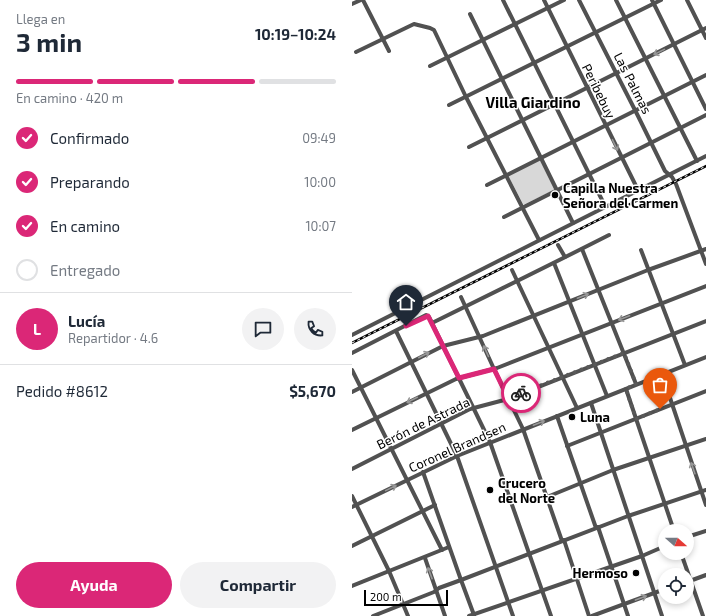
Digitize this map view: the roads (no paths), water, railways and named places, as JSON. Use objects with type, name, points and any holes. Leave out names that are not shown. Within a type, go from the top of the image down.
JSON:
[{"type":"street","points":[[352,4],[362,0],[390,52]]},
{"type":"street","points":[[503,0],[605,206]]},
{"type":"street","name":"Peribebuy","points":[[544,0],[638,190]]},
{"type":"street","points":[[430,66],[564,0]]},
{"type":"street","name":"Las Palmas","points":[[579,0],[668,175]]},
{"type":"street","points":[[616,0],[697,161]]},
{"type":"street","points":[[449,106],[596,33],[652,2],[661,0]]},
{"type":"street","points":[[687,0],[704,29],[706,38]]},
{"type":"street","points":[[652,2],[706,109]]},
{"type":"street","points":[[470,14],[573,222]]},
{"type":"street","points":[[356,52],[414,24],[434,30],[486,138],[539,240]]},
{"type":"street","points":[[469,147],[704,29]]},
{"type":"street","points":[[487,185],[706,75]]},
{"type":"street","points":[[504,217],[706,115]]},
{"type":"street","points":[[352,335],[706,156]]},
{"type":"street","points":[[668,175],[672,177],[676,184],[706,264]]},
{"type":"street","points":[[432,323],[609,235]]},
{"type":"street","points":[[558,245],[565,257]]},
{"type":"street","points":[[582,249],[636,384]]},
{"type":"street","points":[[352,392],[443,346],[480,337],[648,270],[706,249]]},
{"type":"street","points":[[641,250],[660,304],[685,365]]},
{"type":"street","points":[[554,263],[607,396]]},
{"type":"street","points":[[512,270],[577,408]]},
{"type":"street","points":[[352,430],[459,378],[494,369],[706,286]]},
{"type":"street","points":[[461,297],[523,429],[563,541],[578,578],[590,616],[658,592]]},
{"type":"street","points":[[352,353],[428,316],[490,442],[551,616]]},
{"type":"street","name":"Berón de Astrada","points":[[352,469],[473,408],[508,398],[706,321]]},
{"type":"street","points":[[396,331],[457,456],[513,616]]},
{"type":"street","name":"Coronel Brandsen","points":[[354,506],[457,456],[490,442],[706,357]]},
{"type":"street","points":[[352,370],[442,550]]},
{"type":"street","points":[[662,374],[686,446],[704,491],[706,505]]},
{"type":"street","points":[[626,389],[672,524]]},
{"type":"street","points":[[567,446],[706,391]]},
{"type":"street","points":[[591,403],[662,616]]},
{"type":"street","points":[[557,416],[579,483],[597,528],[628,616]]},
{"type":"street","points":[[547,496],[613,470],[706,439]]},
{"type":"street","points":[[423,472],[474,615]]},
{"type":"street","points":[[373,616],[530,553],[628,516],[704,491]]},
{"type":"street","points":[[352,496],[354,506],[371,535],[389,571],[408,616]]},
{"type":"street","points":[[352,546],[371,535],[435,505]]},
{"type":"street","points":[[694,535],[706,531]]},
{"type":"street","points":[[352,586],[425,558],[449,547]]},
{"type":"street","points":[[469,616],[642,556],[658,549]]},
{"type":"street","points":[[425,558],[445,616]]},
{"type":"street","points":[[694,579],[706,575]]},
{"type":"street","points":[[694,594],[703,616]]},
{"type":"railway","points":[[352,343],[706,166]]},
{"type":"place","name":"Capilla Nuestra Señora del Carmen","points":[[555,195]]},
{"type":"place","name":"Luna","points":[[572,417]]},
{"type":"place","name":"Crucero del Norte","points":[[490,490]]},
{"type":"place","name":"Hermoso","points":[[636,573]]},
{"type":"district","name":"Villa Giardino","points":[[533,102]]}]
